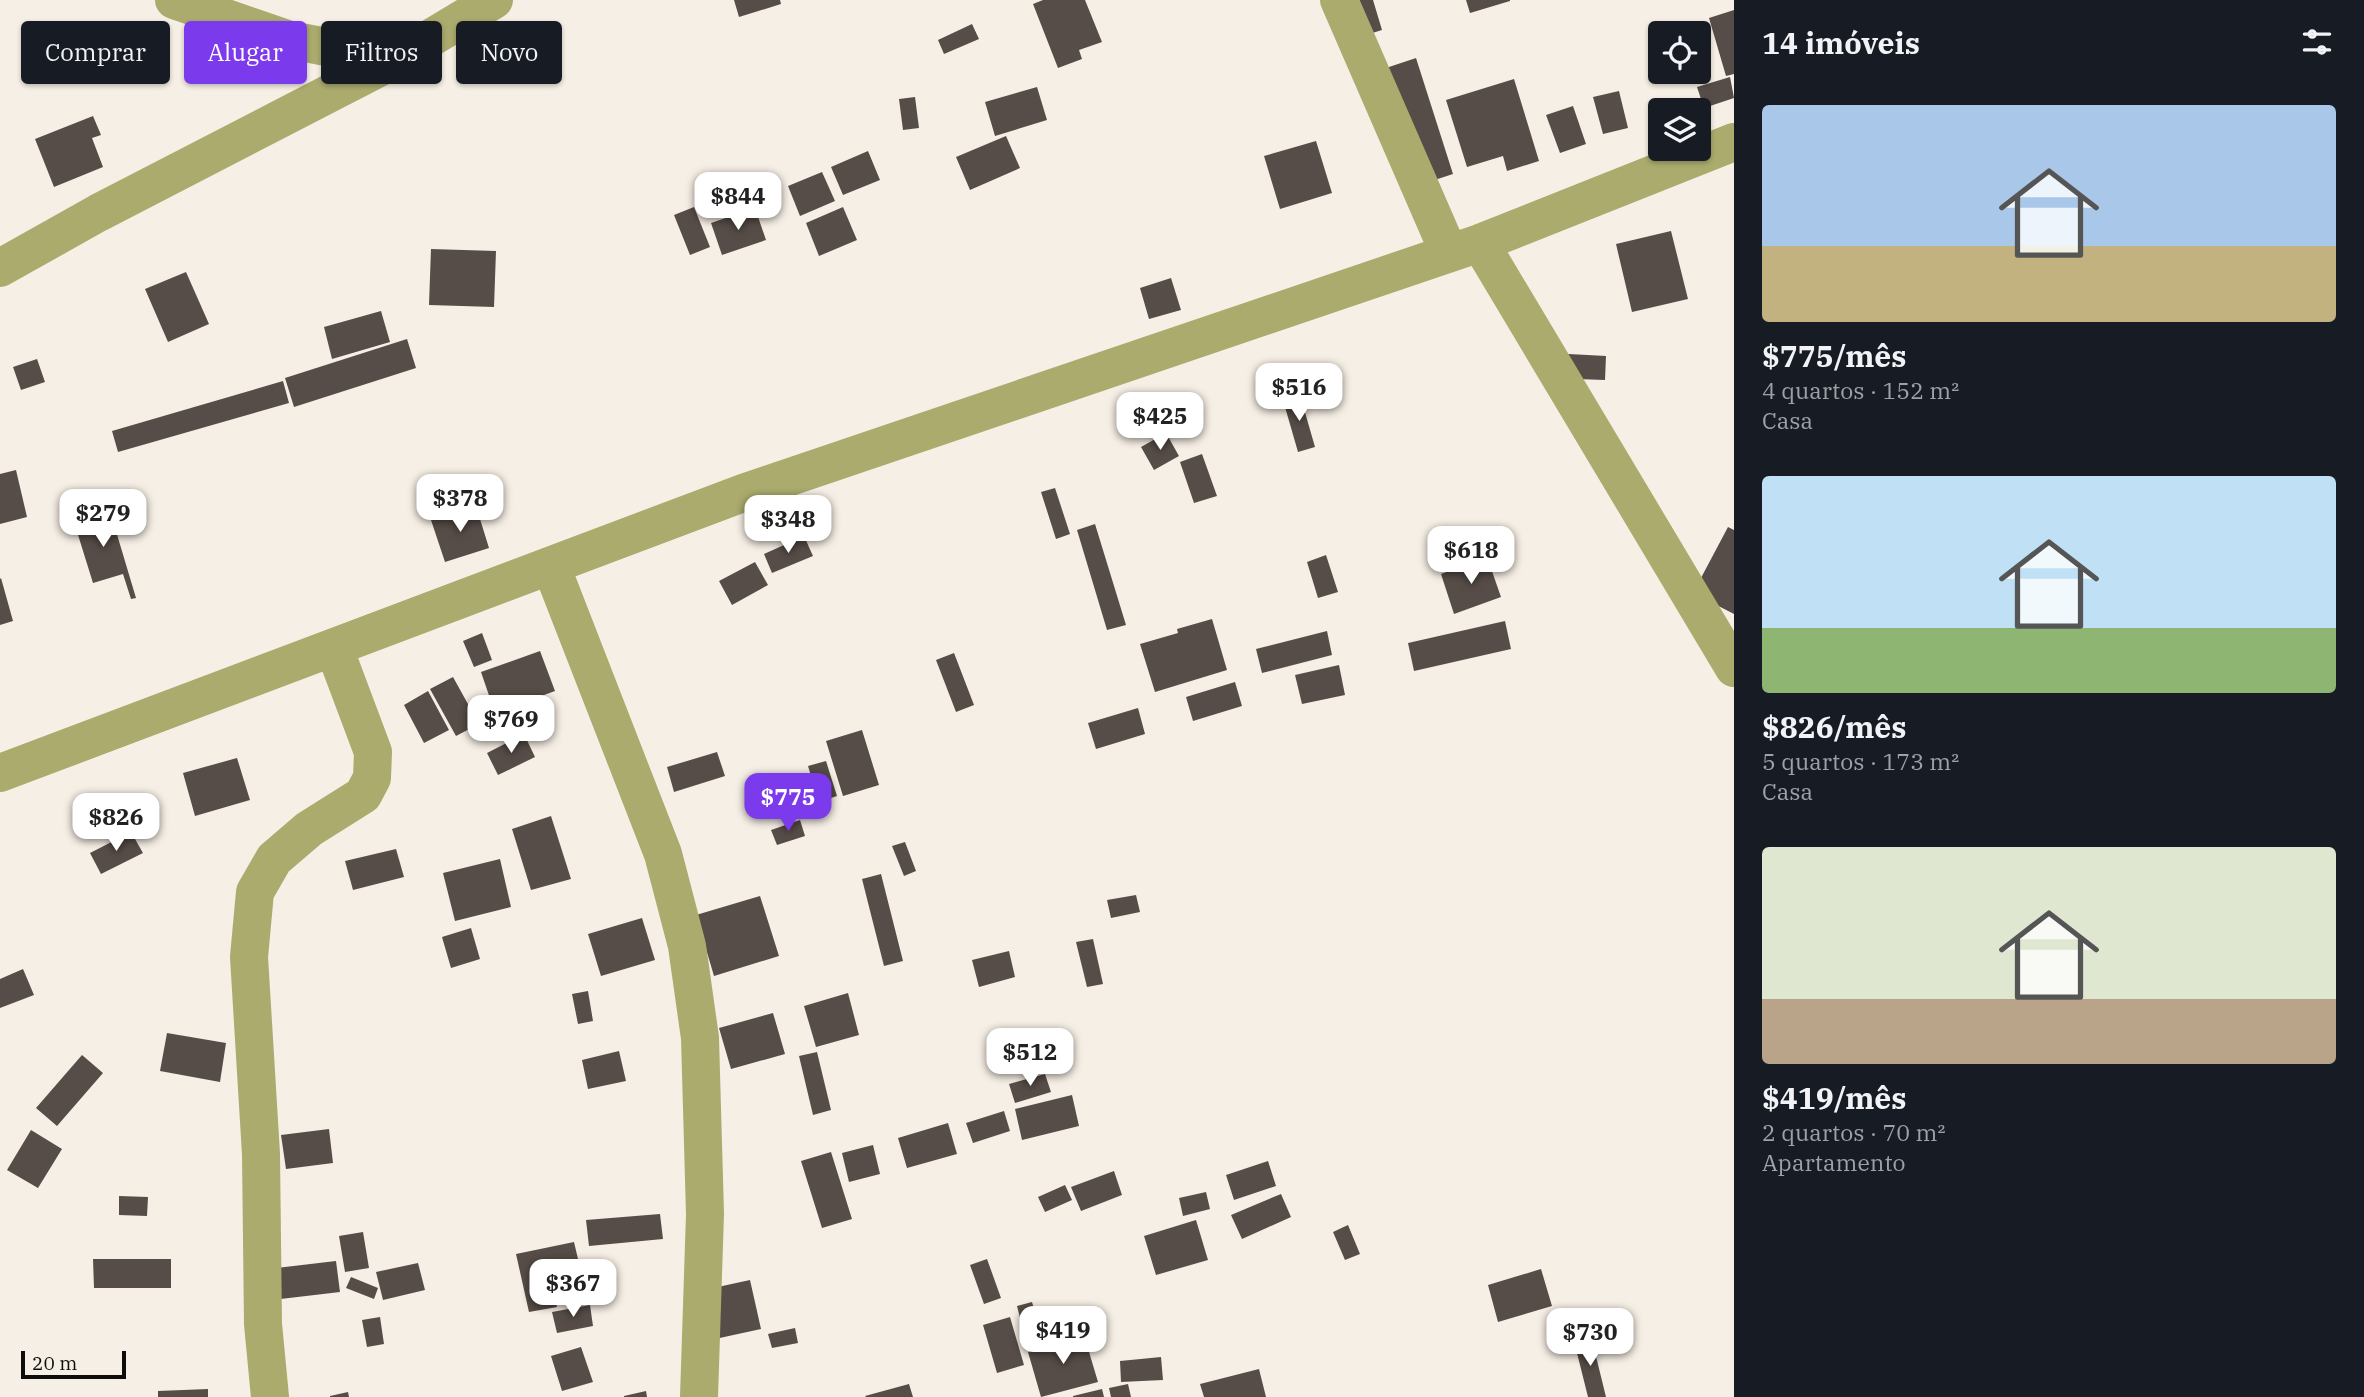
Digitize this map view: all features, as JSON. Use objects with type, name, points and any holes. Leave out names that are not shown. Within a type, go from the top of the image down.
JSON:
[{"type":"street","points":[[174,0],[290,40],[321,46]]},
{"type":"street","points":[[442,31],[494,0]]},
{"type":"street","points":[[1339,0],[1464,248],[1734,668]]},
{"type":"street","points":[[0,268],[98,213],[348,84]]},
{"type":"street","points":[[0,774],[744,493],[1464,248],[1734,142]]},
{"type":"street","points":[[551,566],[663,854],[687,946],[700,1038],[705,1214],[699,1397]]},
{"type":"street","points":[[270,1397],[263,1324],[261,1154],[249,957],[255,892],[274,859],[309,829],[363,795],[372,778],[373,752],[334,648]]},
{"type":"building","points":[[734,0],[780,0],[781,4],[739,17]]},
{"type":"building","points":[[1043,0],[1085,0],[1102,42],[1079,50],[1082,59],[1058,68],[1033,4]]},
{"type":"building","points":[[1352,0],[1373,0],[1382,30],[1363,36]]},
{"type":"building","points":[[1466,0],[1510,0],[1510,1],[1470,13]]},
{"type":"building","points":[[1734,10],[1734,74],[1726,76],[1709,18]]},
{"type":"building","points":[[972,24],[979,39],[944,54],[938,40]]},
{"type":"building","points":[[1416,58],[1453,174],[1410,188],[1374,72]]},
{"type":"building","points":[[1730,77],[1734,98],[1711,106],[1711,98],[1701,98],[1697,87]]},
{"type":"building","points":[[1514,79],[1539,161],[1507,171],[1503,156],[1467,167],[1446,100]]},
{"type":"building","points":[[1037,87],[1047,120],[995,136],[985,102]]},
{"type":"building","points":[[1619,91],[1628,128],[1603,134],[1593,97]]},
{"type":"building","points":[[915,97],[919,128],[903,130],[899,99]]},
{"type":"building","points":[[1573,106],[1586,144],[1560,153],[1546,115]]},
{"type":"building","points":[[93,116],[101,135],[92,138],[103,167],[54,187],[35,139]]},
{"type":"building","points":[[1006,136],[1020,168],[970,190],[956,157]]},
{"type":"building","points":[[1316,141],[1332,193],[1280,209],[1264,156]]},
{"type":"building","points":[[868,151],[880,180],[843,195],[831,167]]},
{"type":"building","points":[[822,172],[835,201],[800,216],[788,186]]},
{"type":"building","points":[[694,207],[710,247],[690,255],[674,215]]},
{"type":"building","points":[[843,207],[857,240],[819,256],[806,223]]},
{"type":"building","points":[[755,208],[766,240],[722,255],[711,223]]},
{"type":"building","points":[[1671,231],[1688,299],[1632,312],[1616,244]]},
{"type":"building","points":[[431,249],[496,251],[494,307],[429,305]]},
{"type":"building","points":[[186,272],[209,324],[168,342],[145,289]]},
{"type":"building","points":[[1171,278],[1181,310],[1149,319],[1140,288]]},
{"type":"building","points":[[381,311],[390,342],[332,359],[324,327]]},
{"type":"building","points":[[407,339],[416,368],[294,407],[285,378]]},
{"type":"building","points":[[1550,353],[1606,356],[1605,380],[1548,378]]},
{"type":"building","points":[[37,359],[45,382],[21,390],[13,367]]},
{"type":"building","points":[[283,381],[289,403],[118,452],[112,431]]},
{"type":"building","points":[[1300,395],[1315,447],[1298,452],[1283,400]]},
{"type":"building","points":[[1166,433],[1179,456],[1154,470],[1141,447]]},
{"type":"building","points":[[1202,454],[1217,496],[1194,503],[1180,462]]},
{"type":"building","points":[[16,470],[27,517],[0,524],[0,474]]},
{"type":"building","points":[[1055,488],[1070,534],[1056,539],[1041,492]]},
{"type":"building","points":[[476,506],[489,548],[445,562],[431,520]]},
{"type":"building","points":[[110,511],[136,598],[131,599],[123,574],[93,583],[74,522]]},
{"type":"building","points":[[1095,524],[1126,625],[1107,630],[1077,530]]},
{"type":"building","points":[[1728,527],[1734,530],[1734,614],[1693,593]]},
{"type":"building","points":[[804,536],[813,556],[772,573],[764,554]]},
{"type":"building","points":[[1326,555],[1338,592],[1318,598],[1307,562]]},
{"type":"building","points":[[1487,557],[1501,597],[1454,614],[1441,574]]},
{"type":"building","points":[[755,562],[768,585],[732,605],[719,581]]},
{"type":"building","points":[[0,579],[13,621],[0,625]]},
{"type":"building","points":[[1212,619],[1227,670],[1155,692],[1140,644]]},
{"type":"building","points":[[1505,621],[1511,649],[1414,671],[1408,643]]},
{"type":"building","points":[[1327,631],[1332,655],[1262,673],[1256,649]]},
{"type":"building","points":[[482,633],[492,660],[474,667],[463,641]]},
{"type":"building","points":[[540,651],[555,691],[495,713],[481,672]]},
{"type":"building","points":[[954,653],[974,705],[956,712],[936,660]]},
{"type":"building","points":[[1339,665],[1345,695],[1302,704],[1295,675]]},
{"type":"building","points":[[453,677],[479,724],[456,736],[430,689]]},
{"type":"building","points":[[1235,682],[1242,706],[1193,721],[1186,697]]},
{"type":"building","points":[[428,691],[449,730],[424,743],[404,705]]},
{"type":"building","points":[[1138,708],[1145,734],[1096,749],[1088,723]]},
{"type":"building","points":[[862,730],[879,785],[843,796],[826,741]]},
{"type":"building","points":[[524,734],[535,757],[498,775],[487,753]]},
{"type":"building","points":[[717,752],[725,776],[674,792],[667,767]]},
{"type":"building","points":[[237,758],[250,800],[195,816],[183,773]]},
{"type":"building","points":[[826,761],[837,796],[819,802],[808,766]]},
{"type":"building","points":[[551,816],[571,879],[531,890],[512,829]]},
{"type":"building","points":[[800,820],[805,836],[777,845],[771,830]]},
{"type":"building","points":[[131,832],[143,853],[101,874],[90,853]]},
{"type":"building","points":[[905,842],[916,871],[904,876],[892,846]]},
{"type":"building","points":[[396,849],[404,877],[353,890],[345,861]]},
{"type":"building","points":[[500,859],[511,907],[455,921],[443,873]]},
{"type":"building","points":[[881,874],[903,961],[884,966],[862,879]]},
{"type":"building","points":[[1136,895],[1140,912],[1111,918],[1107,900]]},
{"type":"building","points":[[760,896],[779,956],[714,976],[696,915]]},
{"type":"building","points":[[642,918],[655,960],[601,976],[588,934]]},
{"type":"building","points":[[471,928],[480,959],[451,968],[442,937]]},
{"type":"building","points":[[1093,939],[1103,984],[1087,987],[1076,942]]},
{"type":"building","points":[[1009,951],[1015,977],[979,987],[972,960]]},
{"type":"building","points":[[23,969],[34,995],[0,1008],[0,979]]},
{"type":"building","points":[[588,991],[593,1021],[578,1024],[572,994]]},
{"type":"building","points":[[848,993],[859,1035],[816,1047],[804,1006]]},
{"type":"building","points":[[773,1013],[785,1054],[731,1069],[719,1028]]},
{"type":"building","points":[[167,1033],[226,1043],[220,1082],[160,1071]]},
{"type":"building","points":[[619,1051],[626,1081],[588,1089],[582,1060]]},
{"type":"building","points":[[817,1052],[831,1110],[813,1115],[799,1056]]},
{"type":"building","points":[[82,1055],[103,1073],[57,1126],[36,1108]]},
{"type":"building","points":[[1045,1074],[1051,1092],[1015,1103],[1009,1084]]},
{"type":"building","points":[[1072,1095],[1079,1126],[1022,1140],[1015,1109]]},
{"type":"building","points":[[1004,1111],[1010,1131],[973,1143],[966,1123]]},
{"type":"building","points":[[948,1123],[957,1154],[907,1168],[898,1138]]},
{"type":"building","points":[[329,1129],[333,1163],[286,1169],[281,1135]]},
{"type":"building","points":[[31,1130],[62,1149],[38,1188],[7,1170]]},
{"type":"building","points":[[873,1145],[880,1174],[849,1182],[842,1153]]},
{"type":"building","points":[[831,1152],[852,1219],[822,1228],[801,1161]]},
{"type":"building","points":[[1268,1161],[1276,1186],[1234,1200],[1226,1175]]},
{"type":"building","points":[[1114,1171],[1122,1195],[1081,1211],[1071,1187]]},
{"type":"building","points":[[1065,1185],[1072,1200],[1045,1212],[1038,1197]]},
{"type":"building","points":[[1206,1192],[1210,1209],[1183,1216],[1179,1198]]},
{"type":"building","points":[[1281,1194],[1291,1217],[1242,1239],[1231,1215]]},
{"type":"building","points":[[119,1196],[148,1197],[147,1216],[119,1215]]},
{"type":"building","points":[[660,1214],[663,1239],[589,1246],[586,1220]]},
{"type":"building","points":[[1196,1220],[1208,1260],[1156,1275],[1144,1236]]},
{"type":"building","points":[[1348,1225],[1360,1254],[1345,1260],[1333,1232]]},
{"type":"building","points":[[363,1232],[369,1268],[345,1272],[339,1236]]},
{"type":"building","points":[[574,1242],[578,1259],[548,1265],[557,1307],[529,1312],[516,1254]]},
{"type":"building","points":[[93,1259],[171,1259],[171,1288],[94,1288]]},
{"type":"building","points":[[987,1259],[1001,1298],[984,1304],[970,1265]]},
{"type":"building","points":[[336,1261],[340,1292],[272,1300],[268,1269]]},
{"type":"building","points":[[418,1263],[425,1290],[383,1300],[376,1272]]},
{"type":"building","points":[[1541,1269],[1552,1306],[1498,1322],[1488,1285]]},
{"type":"building","points":[[351,1277],[378,1288],[374,1299],[346,1288]]},
{"type":"building","points":[[750,1280],[761,1329],[715,1339],[704,1290]]},
{"type":"building","points":[[1032,1302],[1042,1336],[1026,1341],[1017,1306]]},
{"type":"building","points":[[590,1305],[593,1326],[557,1333],[552,1312]]},
{"type":"building","points":[[380,1317],[384,1344],[367,1347],[362,1320]]},
{"type":"building","points":[[1010,1317],[1024,1365],[997,1373],[983,1325]]},
{"type":"building","points":[[795,1328],[798,1343],[772,1348],[768,1334]]},
{"type":"building","points":[[1084,1335],[1098,1382],[1041,1397],[1028,1352]]},
{"type":"building","points":[[1591,1336],[1606,1397],[1588,1397],[1574,1341]]},
{"type":"building","points":[[581,1347],[593,1382],[562,1391],[551,1356]]},
{"type":"building","points":[[1161,1357],[1163,1380],[1121,1382],[1120,1361]]},
{"type":"building","points":[[1259,1369],[1266,1397],[1204,1397],[1200,1384]]},
{"type":"building","points":[[909,1384],[913,1397],[865,1396]]},
{"type":"building","points":[[1128,1384],[1131,1397],[1111,1397],[1109,1388]]},
{"type":"building","points":[[208,1389],[208,1397],[158,1397],[158,1391]]},
{"type":"building","points":[[1102,1389],[1104,1397],[1073,1397],[1073,1396]]},
{"type":"building","points":[[646,1391],[647,1397],[624,1397],[624,1396]]},
{"type":"building","points":[[348,1392],[349,1397],[330,1397],[330,1396]]}]
